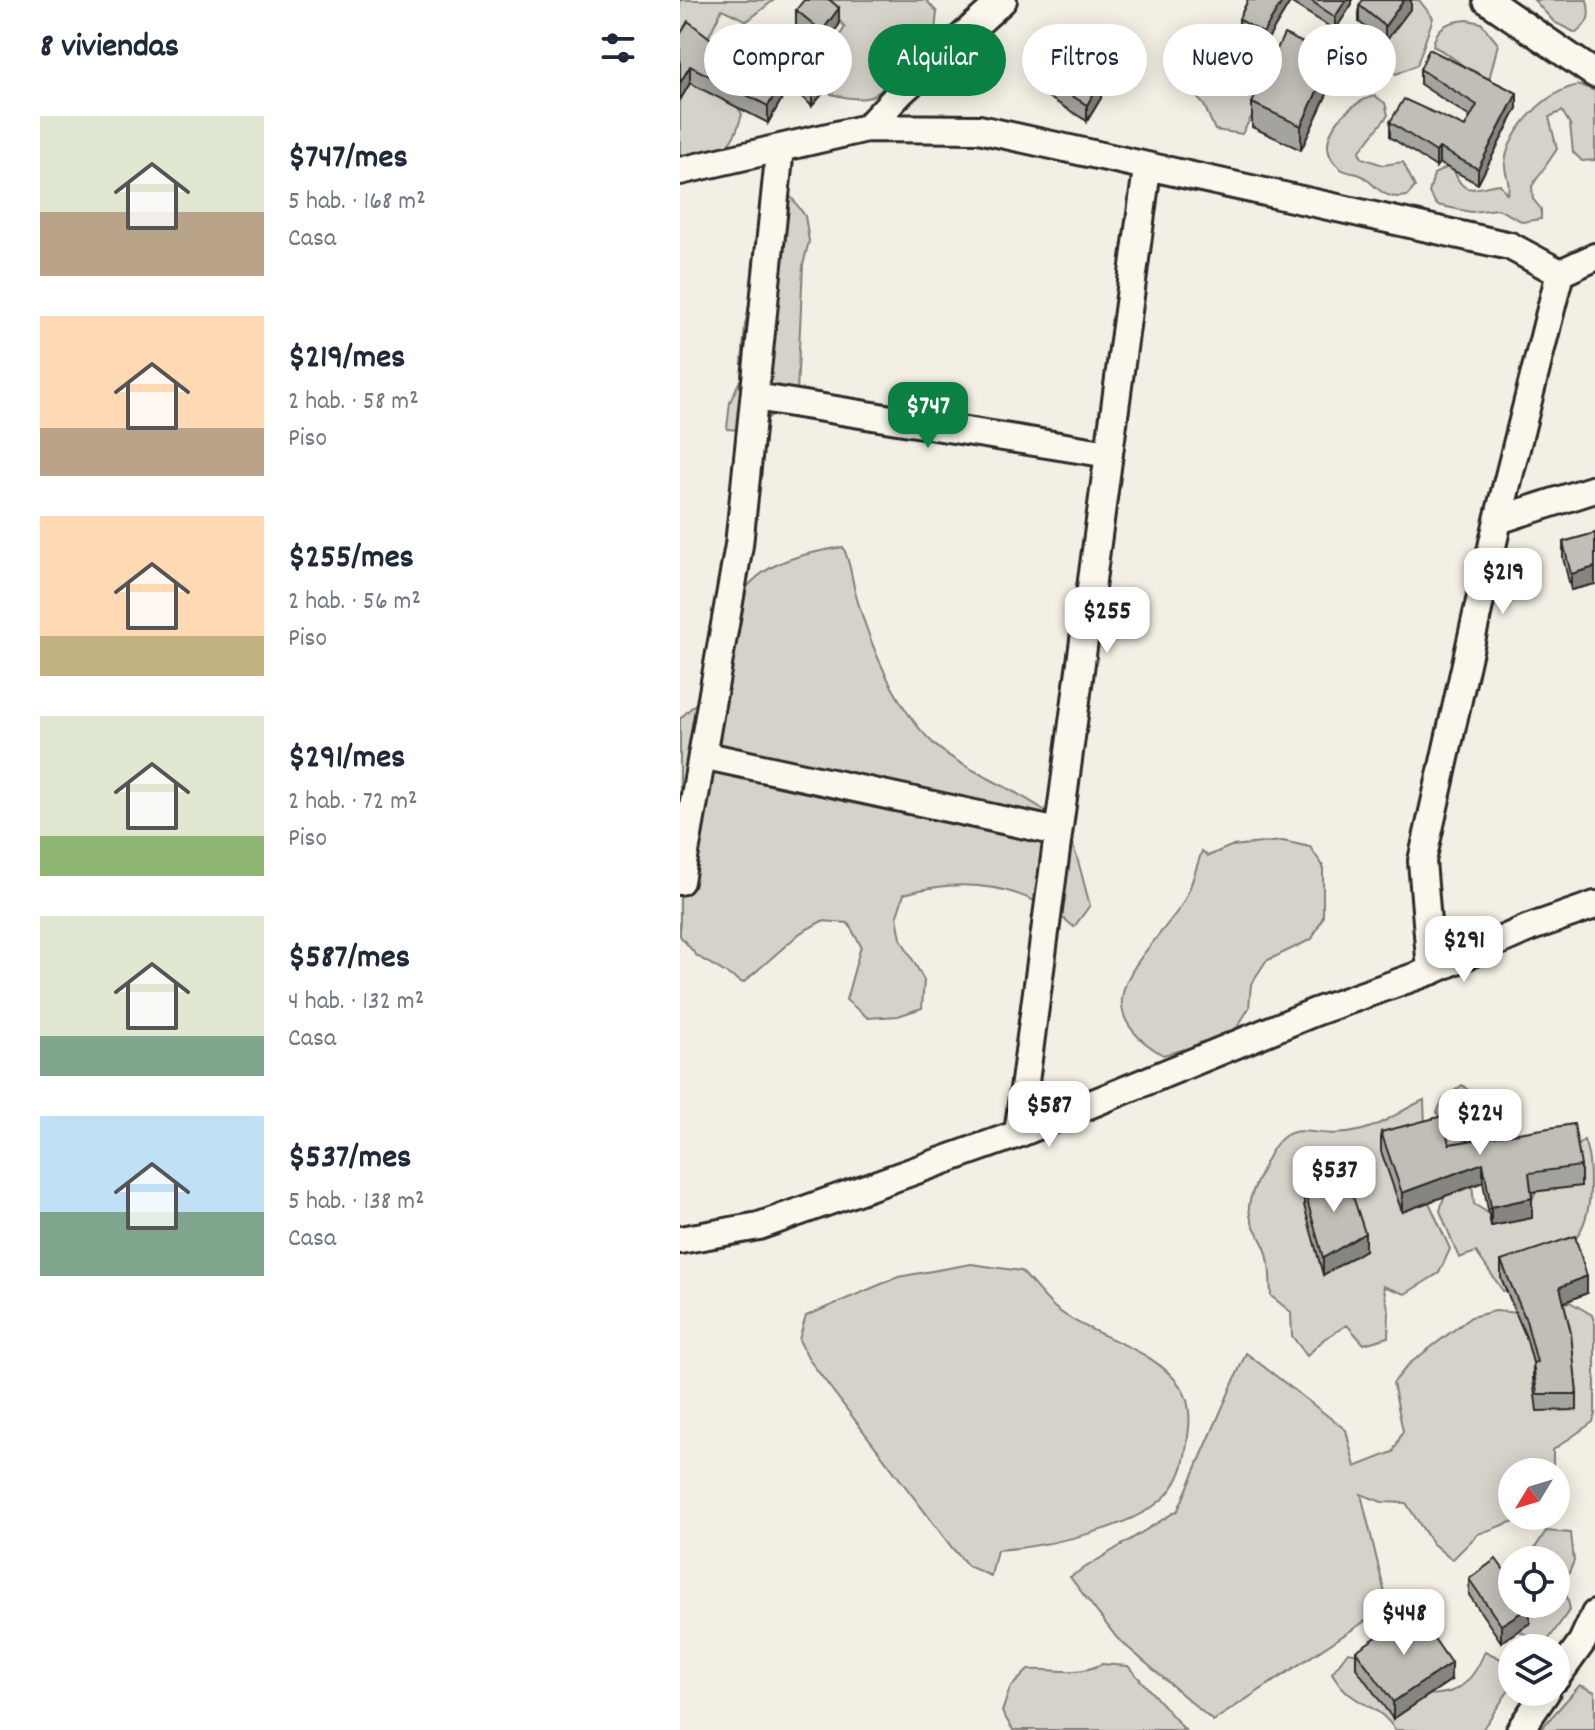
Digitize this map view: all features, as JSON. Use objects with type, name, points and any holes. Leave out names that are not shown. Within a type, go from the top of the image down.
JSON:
[{"type":"street","points":[[867,128],[902,91],[1003,0]]},
{"type":"street","points":[[1487,0],[1595,74]]},
{"type":"street","points":[[680,171],[867,128],[979,129],[1147,169],[1310,200],[1510,246],[1560,273]]},
{"type":"street","points":[[680,881],[739,545],[780,148]]},
{"type":"street","points":[[1018,1134],[1147,169]]},
{"type":"street","points":[[1560,273],[1595,257]]},
{"type":"street","points":[[1431,971],[1422,861],[1498,520],[1560,273]]},
{"type":"street","points":[[755,397],[1109,454]]},
{"type":"street","points":[[1498,520],[1595,489]]},
{"type":"street","points":[[702,755],[1058,832]]},
{"type":"street","points":[[680,1240],[759,1226],[1018,1134],[1315,1012],[1431,971],[1529,928],[1595,905]]},
{"type":"street","points":[[1570,1667],[1588,1652],[1595,1614]]},
{"type":"street","points":[[1520,1730],[1536,1706]]},
{"type":"shaded area","points":[[680,0],[774,0],[747,21],[722,9],[715,24],[704,24],[704,40],[680,55]]},
{"type":"shaded area","points":[[821,0],[926,0],[937,12],[936,24],[868,24],[868,96],[872,96],[861,99],[840,96],[852,96],[852,24],[842,24]]},
{"type":"shaded area","points":[[1403,0],[1419,0],[1433,18],[1417,65],[1396,74],[1396,24],[1383,24]]},
{"type":"shaded area","points":[[1534,0],[1587,0],[1588,19],[1576,33],[1554,22]]},
{"type":"shaded area","points":[[1468,20],[1481,23],[1498,44],[1488,84],[1433,46],[1444,26]]},
{"type":"shaded area","points":[[690,72],[704,76],[704,96],[731,96],[742,114],[733,138],[722,150],[680,159],[680,87]]},
{"type":"shaded area","points":[[1580,85],[1595,91],[1595,160],[1582,161],[1573,152],[1570,124],[1562,111],[1549,117],[1557,149],[1532,186],[1533,199],[1541,209],[1541,219],[1523,222],[1498,209],[1471,212],[1437,205],[1429,193],[1434,174],[1452,165],[1465,187],[1476,189],[1500,184],[1507,194],[1509,186],[1505,163],[1513,137],[1543,103],[1555,94]]},
{"type":"shaded area","points":[[1196,96],[1256,96],[1259,103],[1242,134],[1215,130],[1204,105]]},
{"type":"shaded area","points":[[1375,96],[1385,103],[1388,115],[1359,152],[1362,158],[1383,165],[1403,162],[1415,187],[1407,196],[1388,195],[1362,175],[1341,169],[1332,159],[1328,148],[1329,136],[1343,115]]},
{"type":"shaded area","points":[[766,183],[792,198],[805,216],[809,241],[803,265],[797,392],[754,431],[727,429],[730,402],[741,378],[745,325],[762,246]]},
{"type":"shaded area","points":[[843,547],[870,637],[886,676],[907,712],[933,743],[947,754],[1043,809],[1058,822],[1072,843],[1090,905],[1074,927],[1036,902],[994,888],[950,886],[904,894],[897,916],[901,939],[924,980],[922,1008],[898,1016],[868,1018],[846,1000],[861,946],[848,923],[822,921],[800,933],[743,983],[697,956],[680,936],[680,719],[709,687],[731,614],[750,584],[776,565]]},
{"type":"shaded area","points":[[1283,841],[1310,847],[1323,866],[1323,917],[1312,939],[1266,961],[1251,984],[1249,1008],[1235,1031],[1212,1042],[1163,1055],[1138,1037],[1125,1019],[1122,1001],[1126,983],[1136,965],[1183,903],[1202,851],[1208,856],[1231,846]]},
{"type":"shaded area","points":[[1462,1085],[1482,1101],[1483,1114],[1469,1151],[1474,1204],[1496,1218],[1530,1205],[1535,1193],[1533,1180],[1584,1140],[1586,1146],[1590,1189],[1584,1224],[1568,1248],[1515,1289],[1503,1291],[1476,1252],[1459,1258],[1440,1211],[1448,1161],[1437,1112],[1443,1100]]},
{"type":"shaded area","points":[[1424,1100],[1428,1200],[1450,1249],[1439,1273],[1405,1294],[1383,1286],[1389,1312],[1388,1337],[1364,1344],[1347,1325],[1324,1339],[1307,1356],[1292,1336],[1291,1312],[1271,1296],[1267,1253],[1250,1215],[1250,1200],[1270,1153],[1290,1133],[1340,1134],[1367,1129]]},
{"type":"shaded area","points":[[971,1264],[1021,1271],[1054,1307],[1069,1318],[1156,1362],[1182,1389],[1189,1416],[1181,1472],[1159,1502],[1140,1514],[1092,1533],[1040,1545],[997,1550],[991,1576],[968,1566],[953,1549],[810,1361],[799,1340],[806,1316],[898,1277]]},
{"type":"shaded area","points":[[1570,1302],[1592,1315],[1595,1325],[1593,1422],[1553,1450],[1553,1458],[1498,1458],[1498,1527],[1478,1534],[1452,1560],[1432,1543],[1406,1503],[1382,1502],[1361,1494],[1388,1606],[1213,1721],[1117,1638],[1070,1577],[1178,1510],[1246,1353],[1346,1430],[1355,1467],[1393,1452],[1403,1431],[1393,1383],[1409,1364],[1471,1317],[1495,1311],[1520,1313]]},
{"type":"shaded area","points":[[1546,1531],[1571,1533],[1574,1561],[1570,1570],[1570,1546],[1536,1546]]},
{"type":"shaded area","points":[[1564,1618],[1552,1634],[1525,1634],[1502,1620]]},
{"type":"shaded area","points":[[1485,1651],[1498,1658],[1498,1706],[1482,1730],[1395,1730],[1380,1714],[1348,1693],[1332,1673],[1348,1652],[1375,1657],[1409,1694],[1436,1695],[1457,1689],[1479,1664]]},
{"type":"shaded area","points":[[1102,1664],[1128,1666],[1185,1730],[1013,1730],[1002,1712],[1010,1688],[1028,1670],[1074,1671]]},
{"type":"shaded area","points":[[1580,1685],[1595,1692],[1595,1730],[1540,1730],[1561,1706],[1570,1706],[1570,1696]]},
{"type":"building","points":[[804,0],[830,0],[839,8],[827,24],[813,24],[796,10]]},
{"type":"building","points":[[1248,0],[1283,0],[1268,24],[1248,24],[1239,19]]},
{"type":"building","points":[[1310,0],[1346,0],[1335,17]]},
{"type":"building","points":[[1363,0],[1404,0],[1386,24],[1359,5]]},
{"type":"building","points":[[688,21],[704,33],[704,73],[690,66],[680,83],[680,35]]},
{"type":"building","points":[[1284,34],[1298,41],[1298,96],[1315,96],[1301,126],[1252,103],[1255,96],[1282,96]]},
{"type":"building","points":[[1429,49],[1517,93],[1478,169],[1439,148],[1436,152],[1390,122],[1404,99],[1465,127],[1477,105],[1420,69]]},
{"type":"building","points":[[748,96],[774,96],[768,106]]},
{"type":"building","points":[[1072,96],[1092,96],[1087,105]]},
{"type":"building","points":[[1595,533],[1595,567],[1571,574],[1563,542]]},
{"type":"building","points":[[1443,1116],[1449,1144],[1574,1124],[1581,1166],[1529,1173],[1532,1198],[1491,1207],[1483,1163],[1402,1193],[1381,1132]]},
{"type":"building","points":[[1345,1172],[1365,1233],[1323,1258],[1304,1189]]},
{"type":"building","points":[[1575,1236],[1587,1276],[1560,1287],[1571,1333],[1577,1394],[1537,1394],[1533,1363],[1537,1362],[1526,1320],[1501,1261]]},
{"type":"building","points":[[1496,1559],[1498,1618],[1512,1618],[1501,1625],[1469,1579]]},
{"type":"building","points":[[1415,1611],[1451,1663],[1393,1702],[1356,1651]]}]
